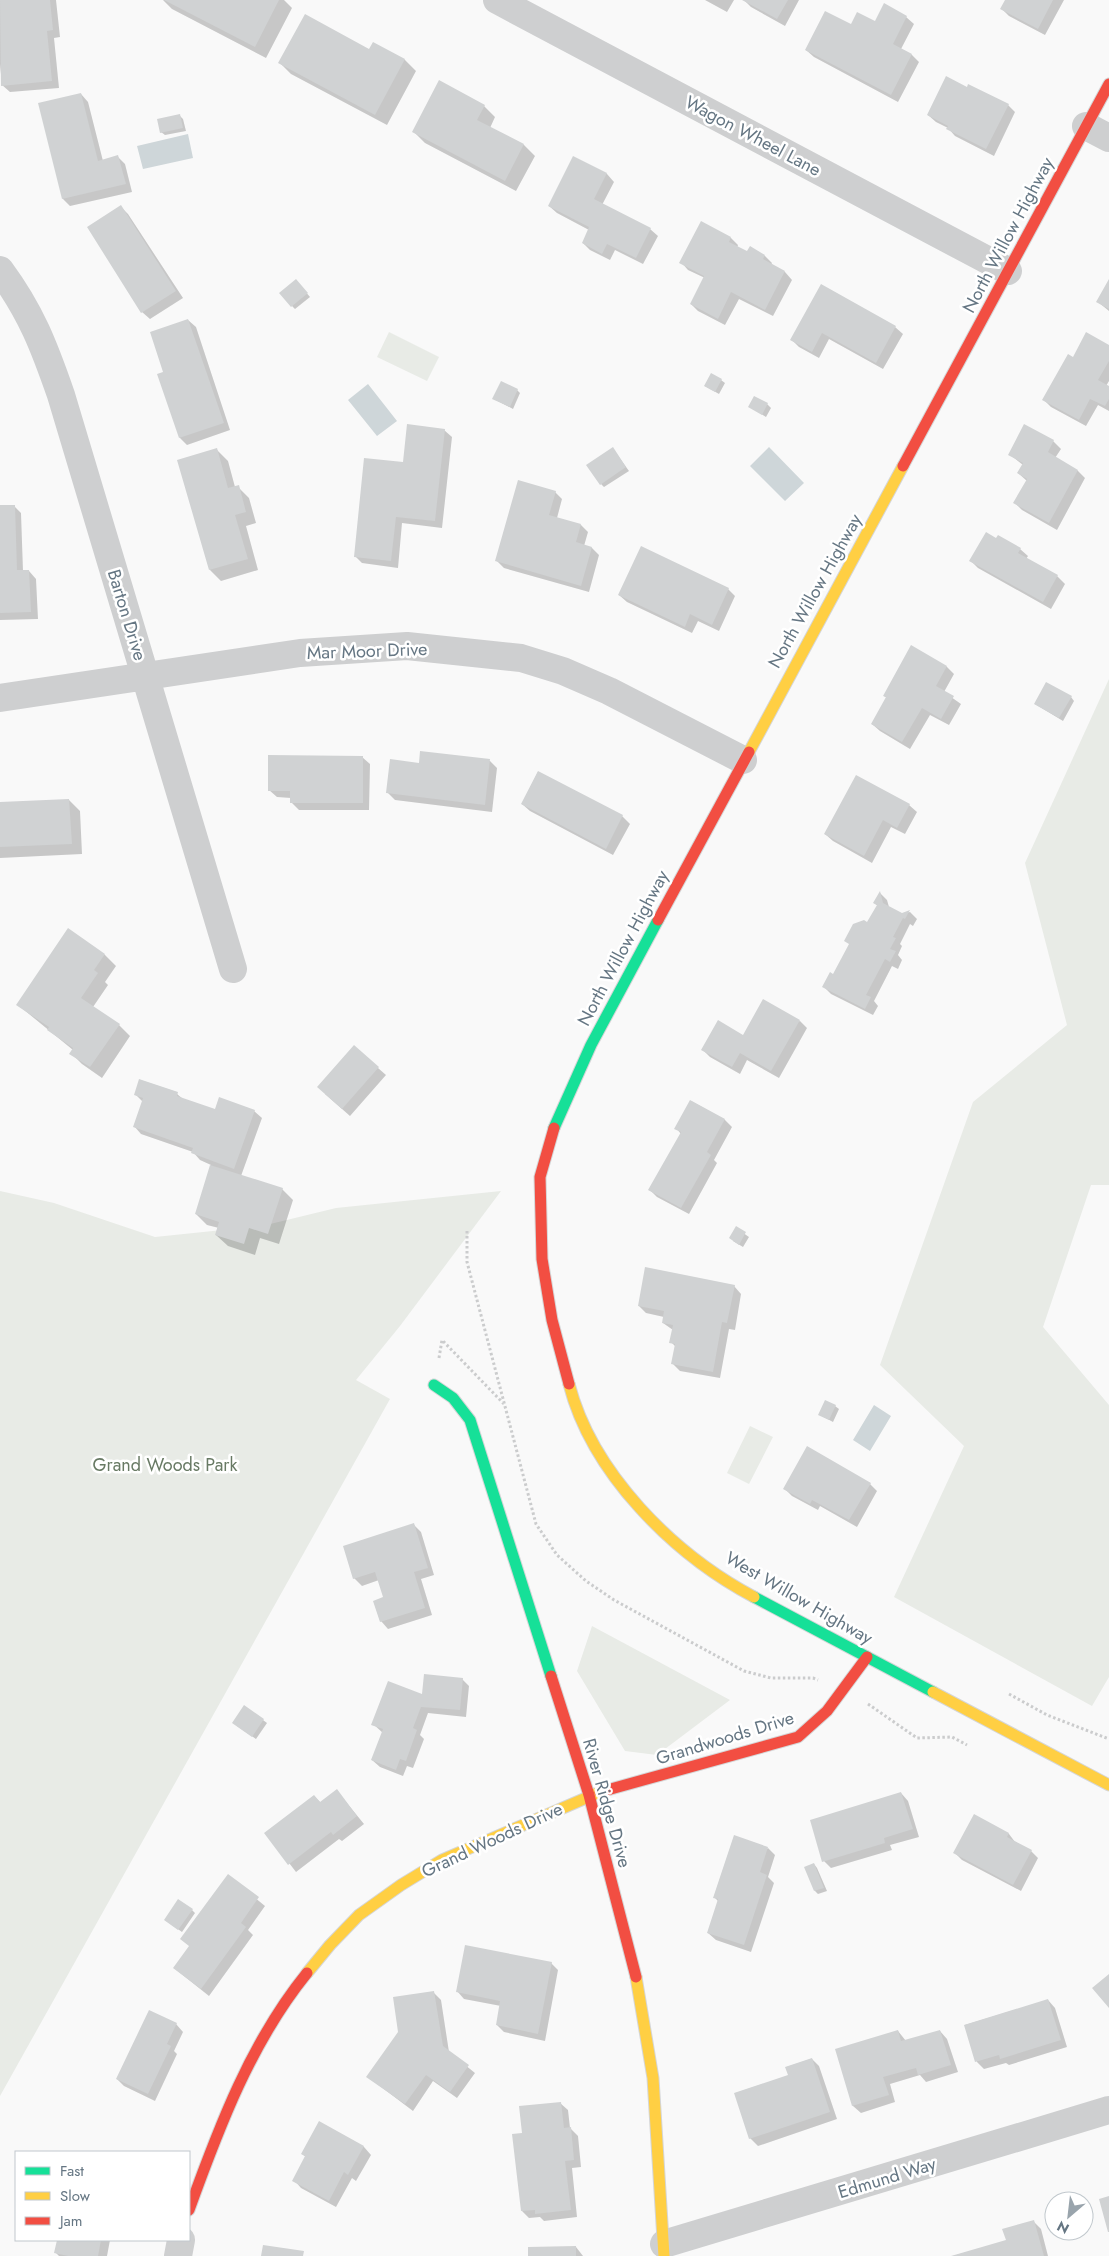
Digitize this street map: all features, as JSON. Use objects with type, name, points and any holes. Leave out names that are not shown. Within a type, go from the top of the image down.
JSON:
[{"type":"street","name":"Wagon Wheel Lane","points":[[498,0],[1008,271]]},
{"type":"street","name":"North Willow Highway","points":[[557,1118],[591,1045],[1008,271],[1098,132],[1109,84]]},
{"type":"street","name":"Barton Drive","points":[[0,270],[21,298],[42,340],[61,395],[233,969]]},
{"type":"street","name":"Mar Moor Drive","points":[[0,698],[300,653],[407,646],[511,657],[563,671],[600,687],[743,760]]},
{"type":"street","name":"West Willow Highway","points":[[557,1118],[540,1176],[542,1259],[552,1320],[576,1412],[601,1458],[628,1497],[677,1544],[739,1589],[1109,1785]]},
{"type":"street","name":"River Ridge Drive","points":[[434,1385],[453,1398],[470,1420],[589,1795],[639,1990],[653,2078],[664,2250]]},
{"type":"street","name":"Grandwoods Drive","points":[[589,1795],[798,1737],[812,1728],[824,1715],[867,1657]]},
{"type":"street","name":"Grand Woods Drive","points":[[190,2207],[213,2145],[250,2061],[291,1993],[359,1915],[394,1890],[442,1860],[589,1795]]},
{"type":"street","name":"Edmund Way","points":[[664,2250],[1109,2110]]},
{"type":"street","points":[[178,2256],[182,2241]]},
{"type":"path","points":[[1008,1694],[1047,1715],[1109,1739]]},
{"type":"green space","points":[[389,332],[439,357],[427,381],[377,357]]},
{"type":"green space","points":[[1109,679],[1109,1185],[1091,1185],[1043,1327],[1109,1405],[1109,1677],[1092,1706],[894,1597],[964,1446],[880,1365],[973,1102],[1067,1025],[1025,863]]},
{"type":"green space","name":"Grand Woods Park","points":[[0,1191],[54,1203],[155,1237],[262,1226],[336,1208],[501,1191],[400,1326],[356,1380],[390,1399],[0,2096]]},
{"type":"green space","points":[[750,1426],[773,1437],[749,1484],[727,1473]]},
{"type":"green space","points":[[592,1626],[730,1700],[657,1755],[625,1751],[577,1671]]},
{"type":"shaded area","points":[[188,134],[193,158],[143,169],[137,146]]},
{"type":"shaded area","points":[[368,384],[397,421],[377,436],[348,400]]},
{"type":"shaded area","points":[[769,447],[804,483],[785,501],[750,466]]},
{"type":"shaded area","points":[[874,1405],[891,1416],[870,1451],[853,1440]]},
{"type":"building","points":[[0,0],[50,0],[53,30],[47,31],[52,81],[1,86]]},
{"type":"building","points":[[164,0],[279,0],[255,47]]},
{"type":"building","points":[[742,0],[788,0],[777,19]]},
{"type":"building","points":[[1005,0],[1053,0],[1038,29],[1000,9]]},
{"type":"building","points":[[884,3],[907,16],[893,44],[912,54],[891,95],[805,50],[825,11],[851,24],[857,12],[875,21]]},
{"type":"building","points":[[305,14],[369,49],[373,42],[405,59],[375,115],[278,63]]},
{"type":"building","points":[[946,76],[967,87],[968,84],[1009,104],[986,149],[946,129],[948,126],[927,115]]},
{"type":"building","points":[[439,80],[485,105],[477,120],[524,144],[505,181],[412,132]]},
{"type":"building","points":[[81,93],[98,161],[118,155],[126,184],[62,199],[38,103]]},
{"type":"building","points":[[180,114],[183,128],[160,133],[157,119]]},
{"type":"building","points":[[573,156],[607,173],[594,199],[651,228],[636,258],[607,244],[602,254],[582,243],[589,227],[548,206]]},
{"type":"building","points":[[121,205],[176,291],[141,313],[87,227]]},
{"type":"building","points":[[701,221],[731,237],[729,242],[747,251],[750,246],[765,255],[763,259],[785,271],[765,310],[731,292],[718,319],[690,304],[704,276],[679,263]]},
{"type":"building","points":[[296,279],[308,293],[291,307],[279,293]]},
{"type":"building","points":[[1109,279],[1109,309],[1096,302]]},
{"type":"building","points":[[821,284],[896,326],[876,363],[822,333],[812,352],[790,340]]},
{"type":"building","points":[[188,319],[224,423],[179,438],[157,374],[163,372],[150,332]]},
{"type":"building","points":[[1086,332],[1109,345],[1109,361],[1098,380],[1109,386],[1109,399],[1105,406],[1090,399],[1079,420],[1042,400],[1068,354],[1073,357]]},
{"type":"building","points":[[711,373],[722,379],[715,392],[704,386]]},
{"type":"building","points":[[501,381],[518,389],[510,407],[492,399]]},
{"type":"building","points":[[754,396],[768,403],[762,415],[748,407]]},
{"type":"building","points":[[407,424],[445,429],[435,521],[396,517],[391,561],[354,557],[364,458],[403,462]]},
{"type":"building","points":[[1024,424],[1054,440],[1048,452],[1078,470],[1049,523],[1013,503],[1027,479],[1017,473],[1023,463],[1008,455]]},
{"type":"building","points":[[613,447],[626,467],[600,485],[586,465]]},
{"type":"building","points":[[217,448],[228,488],[239,485],[246,512],[235,515],[248,559],[209,570],[177,460]]},
{"type":"building","points":[[518,480],[556,491],[549,515],[581,524],[576,542],[592,547],[581,586],[495,561]]},
{"type":"building","points":[[0,505],[15,505],[17,570],[29,570],[31,612],[0,613]]},
{"type":"building","points":[[986,532],[996,538],[998,535],[1021,548],[1018,553],[1058,575],[1043,602],[969,561]]},
{"type":"building","points":[[641,546],[729,588],[712,625],[690,614],[685,627],[618,595]]},
{"type":"building","points":[[911,645],[947,666],[936,686],[954,696],[941,719],[922,708],[902,742],[871,724],[886,697],[883,696]]},
{"type":"building","points":[[1046,682],[1072,696],[1059,718],[1034,704]]},
{"type":"building","points":[[420,751],[490,759],[485,805],[386,793],[390,759],[419,763]]},
{"type":"building","points":[[268,755],[363,756],[363,803],[290,803],[290,791],[268,791]]},
{"type":"building","points":[[538,771],[623,815],[606,849],[521,804]]},
{"type":"building","points":[[856,775],[910,804],[897,828],[883,820],[864,856],[824,834]]},
{"type":"building","points":[[69,799],[72,844],[0,847],[0,802]]},
{"type":"building","points":[[880,891],[883,903],[902,913],[910,910],[905,919],[903,918],[893,937],[896,938],[890,949],[896,951],[890,962],[885,959],[866,995],[871,997],[865,1009],[822,987],[830,972],[833,974],[849,944],[844,941],[853,924],[864,920],[867,922],[877,905],[873,903]]},
{"type":"building","points":[[68,928],[105,954],[94,970],[98,973],[81,998],[120,1024],[90,1067],[69,1054],[73,1048],[47,1030],[49,1027],[16,1005]]},
{"type":"building","points":[[763,999],[800,1020],[771,1071],[740,1053],[732,1067],[701,1050],[718,1020],[743,1035]]},
{"type":"building","points":[[354,1045],[379,1067],[342,1109],[317,1087]]},
{"type":"building","points":[[139,1079],[178,1092],[177,1096],[215,1109],[219,1097],[255,1110],[234,1169],[191,1153],[193,1148],[133,1127],[143,1098],[134,1095]]},
{"type":"building","points":[[690,1100],[725,1119],[707,1152],[711,1155],[681,1208],[648,1190],[681,1132],[674,1129]]},
{"type":"building","points":[[210,1165],[283,1188],[268,1234],[249,1228],[244,1244],[215,1235],[219,1222],[195,1214]]},
{"type":"building","points":[[736,1226],[746,1232],[739,1245],[729,1238]]},
{"type":"building","points":[[645,1267],[735,1285],[727,1323],[722,1322],[713,1372],[671,1364],[675,1344],[669,1343],[673,1325],[662,1323],[664,1311],[638,1306]]},
{"type":"building","points":[[825,1400],[836,1405],[829,1420],[818,1415]]},
{"type":"building","points":[[807,1446],[871,1483],[849,1520],[812,1500],[810,1504],[783,1489]]},
{"type":"building","points":[[414,1523],[428,1568],[414,1572],[425,1608],[380,1622],[373,1601],[383,1597],[375,1572],[353,1579],[343,1546]]},
{"type":"building","points":[[424,1674],[463,1678],[460,1710],[421,1707],[413,1728],[417,1730],[406,1761],[400,1759],[396,1770],[371,1760],[383,1729],[371,1725],[388,1681],[422,1694]]},
{"type":"building","points":[[244,1705],[264,1719],[252,1737],[232,1723]]},
{"type":"building","points":[[337,1789],[357,1816],[333,1835],[331,1832],[288,1865],[264,1833],[314,1795],[320,1802]]},
{"type":"building","points":[[901,1792],[913,1829],[884,1838],[885,1843],[822,1862],[810,1820]]},
{"type":"building","points":[[974,1814],[1009,1833],[1007,1837],[1032,1850],[1013,1885],[953,1853]]},
{"type":"building","points":[[734,1835],[768,1847],[760,1872],[767,1875],[744,1945],[707,1933],[718,1899],[713,1898]]},
{"type":"building","points":[[814,1863],[824,1888],[814,1891],[804,1867]]},
{"type":"building","points":[[228,1874],[259,1897],[241,1923],[246,1927],[201,1989],[173,1968],[189,1946],[180,1939]]},
{"type":"building","points":[[178,1899],[193,1909],[178,1930],[164,1920]]},
{"type":"building","points":[[465,1945],[552,1962],[538,2034],[496,2025],[500,2001],[456,1992]]},
{"type":"building","points":[[1109,1974],[1109,2008],[1092,1988]]},
{"type":"building","points":[[434,1991],[443,2046],[469,2065],[450,2092],[426,2075],[405,2104],[366,2077],[398,2032],[393,1997]]},
{"type":"building","points":[[1048,1999],[1061,2040],[1000,2059],[999,2055],[975,2062],[964,2025]]},
{"type":"building","points":[[149,2010],[177,2023],[167,2044],[171,2046],[148,2094],[116,2079]]},
{"type":"building","points":[[898,2030],[901,2041],[940,2030],[951,2065],[918,2075],[916,2068],[883,2077],[889,2095],[852,2106],[835,2049]]},
{"type":"building","points":[[812,2058],[830,2112],[749,2139],[734,2093],[788,2075],[785,2067]]},
{"type":"building","points":[[561,2102],[564,2128],[571,2127],[574,2160],[565,2161],[571,2210],[535,2214],[535,2210],[521,2211],[512,2134],[522,2133],[519,2106]]},
{"type":"building","points":[[319,2121],[364,2146],[348,2175],[344,2172],[329,2201],[292,2181],[305,2156],[301,2154]]},
{"type":"building","points":[[1109,2196],[1109,2232],[1108,2232],[1099,2199]]},
{"type":"building","points":[[1034,2220],[1044,2256],[951,2256],[1006,2240],[1002,2229]]},
{"type":"building","points":[[57,2241],[101,2241],[98,2256],[68,2256],[54,2253]]},
{"type":"building","points":[[263,2245],[304,2251],[303,2256],[261,2256]]},
{"type":"building","points":[[576,2246],[576,2256],[528,2256],[528,2247]]},
{"type":"traffic: fast","points":[[554,1128],[591,1045],[658,920]]},
{"type":"traffic: fast","points":[[434,1385],[453,1398],[470,1420],[551,1676]]},
{"type":"traffic: fast","points":[[754,1597],[933,1692]]},
{"type":"traffic: slow","points":[[749,752],[903,466]]},
{"type":"traffic: slow","points":[[569,1384],[580,1417],[596,1449],[616,1479],[640,1508],[694,1558],[754,1597]]},
{"type":"traffic: slow","points":[[933,1692],[1109,1785]]},
{"type":"traffic: slow","points":[[307,1973],[330,1945],[359,1915],[401,1885],[442,1860],[600,1792]]},
{"type":"traffic: slow","points":[[636,1977],[653,2078],[664,2256]]},
{"type":"traffic: jam","points":[[903,466],[1109,84]]},
{"type":"traffic: jam","points":[[658,920],[749,752]]},
{"type":"traffic: jam","points":[[554,1128],[540,1177],[542,1259],[552,1320],[569,1384]]},
{"type":"traffic: jam","points":[[600,1792],[798,1737],[827,1711],[867,1657]]},
{"type":"traffic: jam","points":[[551,1676],[589,1795],[636,1977]]},
{"type":"traffic: jam","points":[[190,2207],[238,2086],[269,2027],[307,1973]]}]
